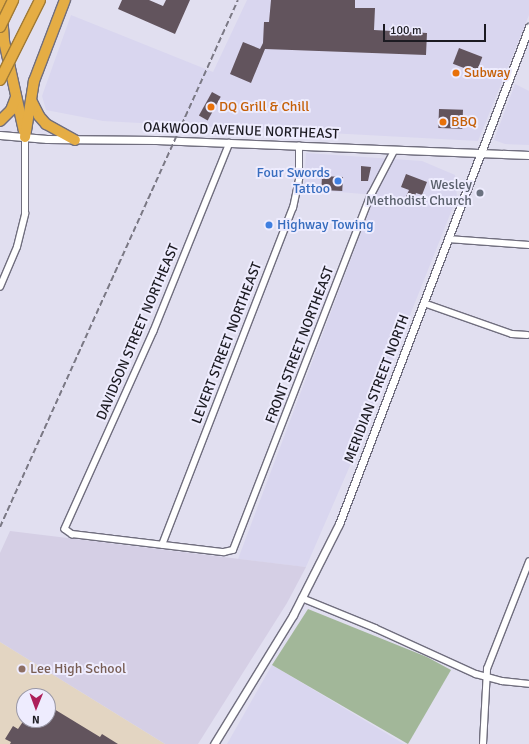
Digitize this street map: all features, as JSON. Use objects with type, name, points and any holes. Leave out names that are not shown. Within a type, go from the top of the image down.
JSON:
[{"type":"highway","points":[[1,0],[4,41],[25,137]]},
{"type":"highway","points":[[0,27],[13,0]]},
{"type":"highway","points":[[0,80],[40,0]]},
{"type":"highway","points":[[25,137],[34,81],[65,0]]},
{"type":"highway","points":[[0,120],[11,110],[16,97]]},
{"type":"highway","points":[[31,98],[39,116],[46,124],[75,140]]},
{"type":"street","name":"MERIDIAN STREET NORTH","points":[[214,744],[302,598],[339,524],[529,27]]},
{"type":"street","name":"OAKWOOD AVENUE NORTHEAST","points":[[0,135],[75,140],[230,143],[481,155],[529,155]]},
{"type":"street","points":[[0,287],[17,247],[25,214],[25,137]]},
{"type":"street","name":"DAVIDSON STREET NORTHEAST","points":[[162,545],[84,537],[65,530],[154,331],[230,143]]},
{"type":"street","name":"LEVERT STREET NORTHEAST","points":[[162,545],[293,208],[299,179],[299,146]]},
{"type":"street","name":"FRONT STREET NORTHEAST","points":[[162,545],[224,552],[233,550],[371,195],[386,161],[394,150]]},
{"type":"street","points":[[448,239],[529,245]]},
{"type":"street","points":[[424,303],[512,334],[527,335]]},
{"type":"street","points":[[483,744],[486,677],[490,660],[529,562]]},
{"type":"street","points":[[302,598],[486,677],[529,684]]},
{"type":"shaded area","points":[[247,0],[529,0],[529,15],[478,141],[103,121],[46,110],[42,96],[71,15],[213,72]]},
{"type":"shaded area","points":[[515,84],[529,91],[529,145],[505,144],[494,140]]},
{"type":"shaded area","points":[[306,153],[422,161],[455,175],[457,197],[352,461],[306,567],[238,559],[375,195],[304,189]]},
{"type":"shaded area","points":[[10,531],[306,567],[287,603],[198,744],[165,744],[0,642],[0,553]]},
{"type":"shaded area","name":"Lee High School","points":[[0,642],[165,744],[0,744]]},
{"type":"shaded area","points":[[272,665],[404,744],[227,744]]},
{"type":"green space","points":[[308,609],[427,657],[451,670],[408,744],[272,665]]},
{"type":"building","points":[[122,0],[149,0],[163,6],[166,0],[190,0],[175,34],[118,9]]},
{"type":"building","points":[[271,0],[355,0],[355,8],[375,8],[374,30],[427,33],[426,55],[265,49],[251,83],[230,74],[243,42],[260,49],[263,43],[264,22],[269,22]]},
{"type":"building","points":[[459,48],[482,57],[476,73],[453,64]]},
{"type":"building","name":"DQ Grill & Chill","points":[[212,92],[221,97],[208,120],[199,116]]},
{"type":"building","points":[[439,109],[463,110],[462,129],[438,128]]},
{"type":"building","points":[[361,166],[371,167],[368,181],[361,181]]},
{"type":"building","points":[[406,174],[427,182],[422,195],[416,193],[412,204],[404,201],[409,190],[401,187]]},
{"type":"building","points":[[322,176],[343,177],[342,191],[321,190]]},
{"type":"building","points":[[56,710],[100,737],[102,734],[118,744],[10,744],[11,742],[5,739],[13,726],[18,729],[56,728]]},
{"type":"railway","points":[[0,527],[238,0]]},
{"type":"place","name":"Subway","points":[[456,73]]},
{"type":"place","name":"DQ Grill & Chill","points":[[211,107]]},
{"type":"place","name":"BBQ","points":[[443,122]]},
{"type":"place","name":"Four Swords Tattoo","points":[[338,181]]},
{"type":"place","name":"Wesley Methodist Church","points":[[480,193]]},
{"type":"place","name":"Highway Towing","points":[[269,225]]},
{"type":"place","name":"Lee High School","points":[[22,669]]}]
